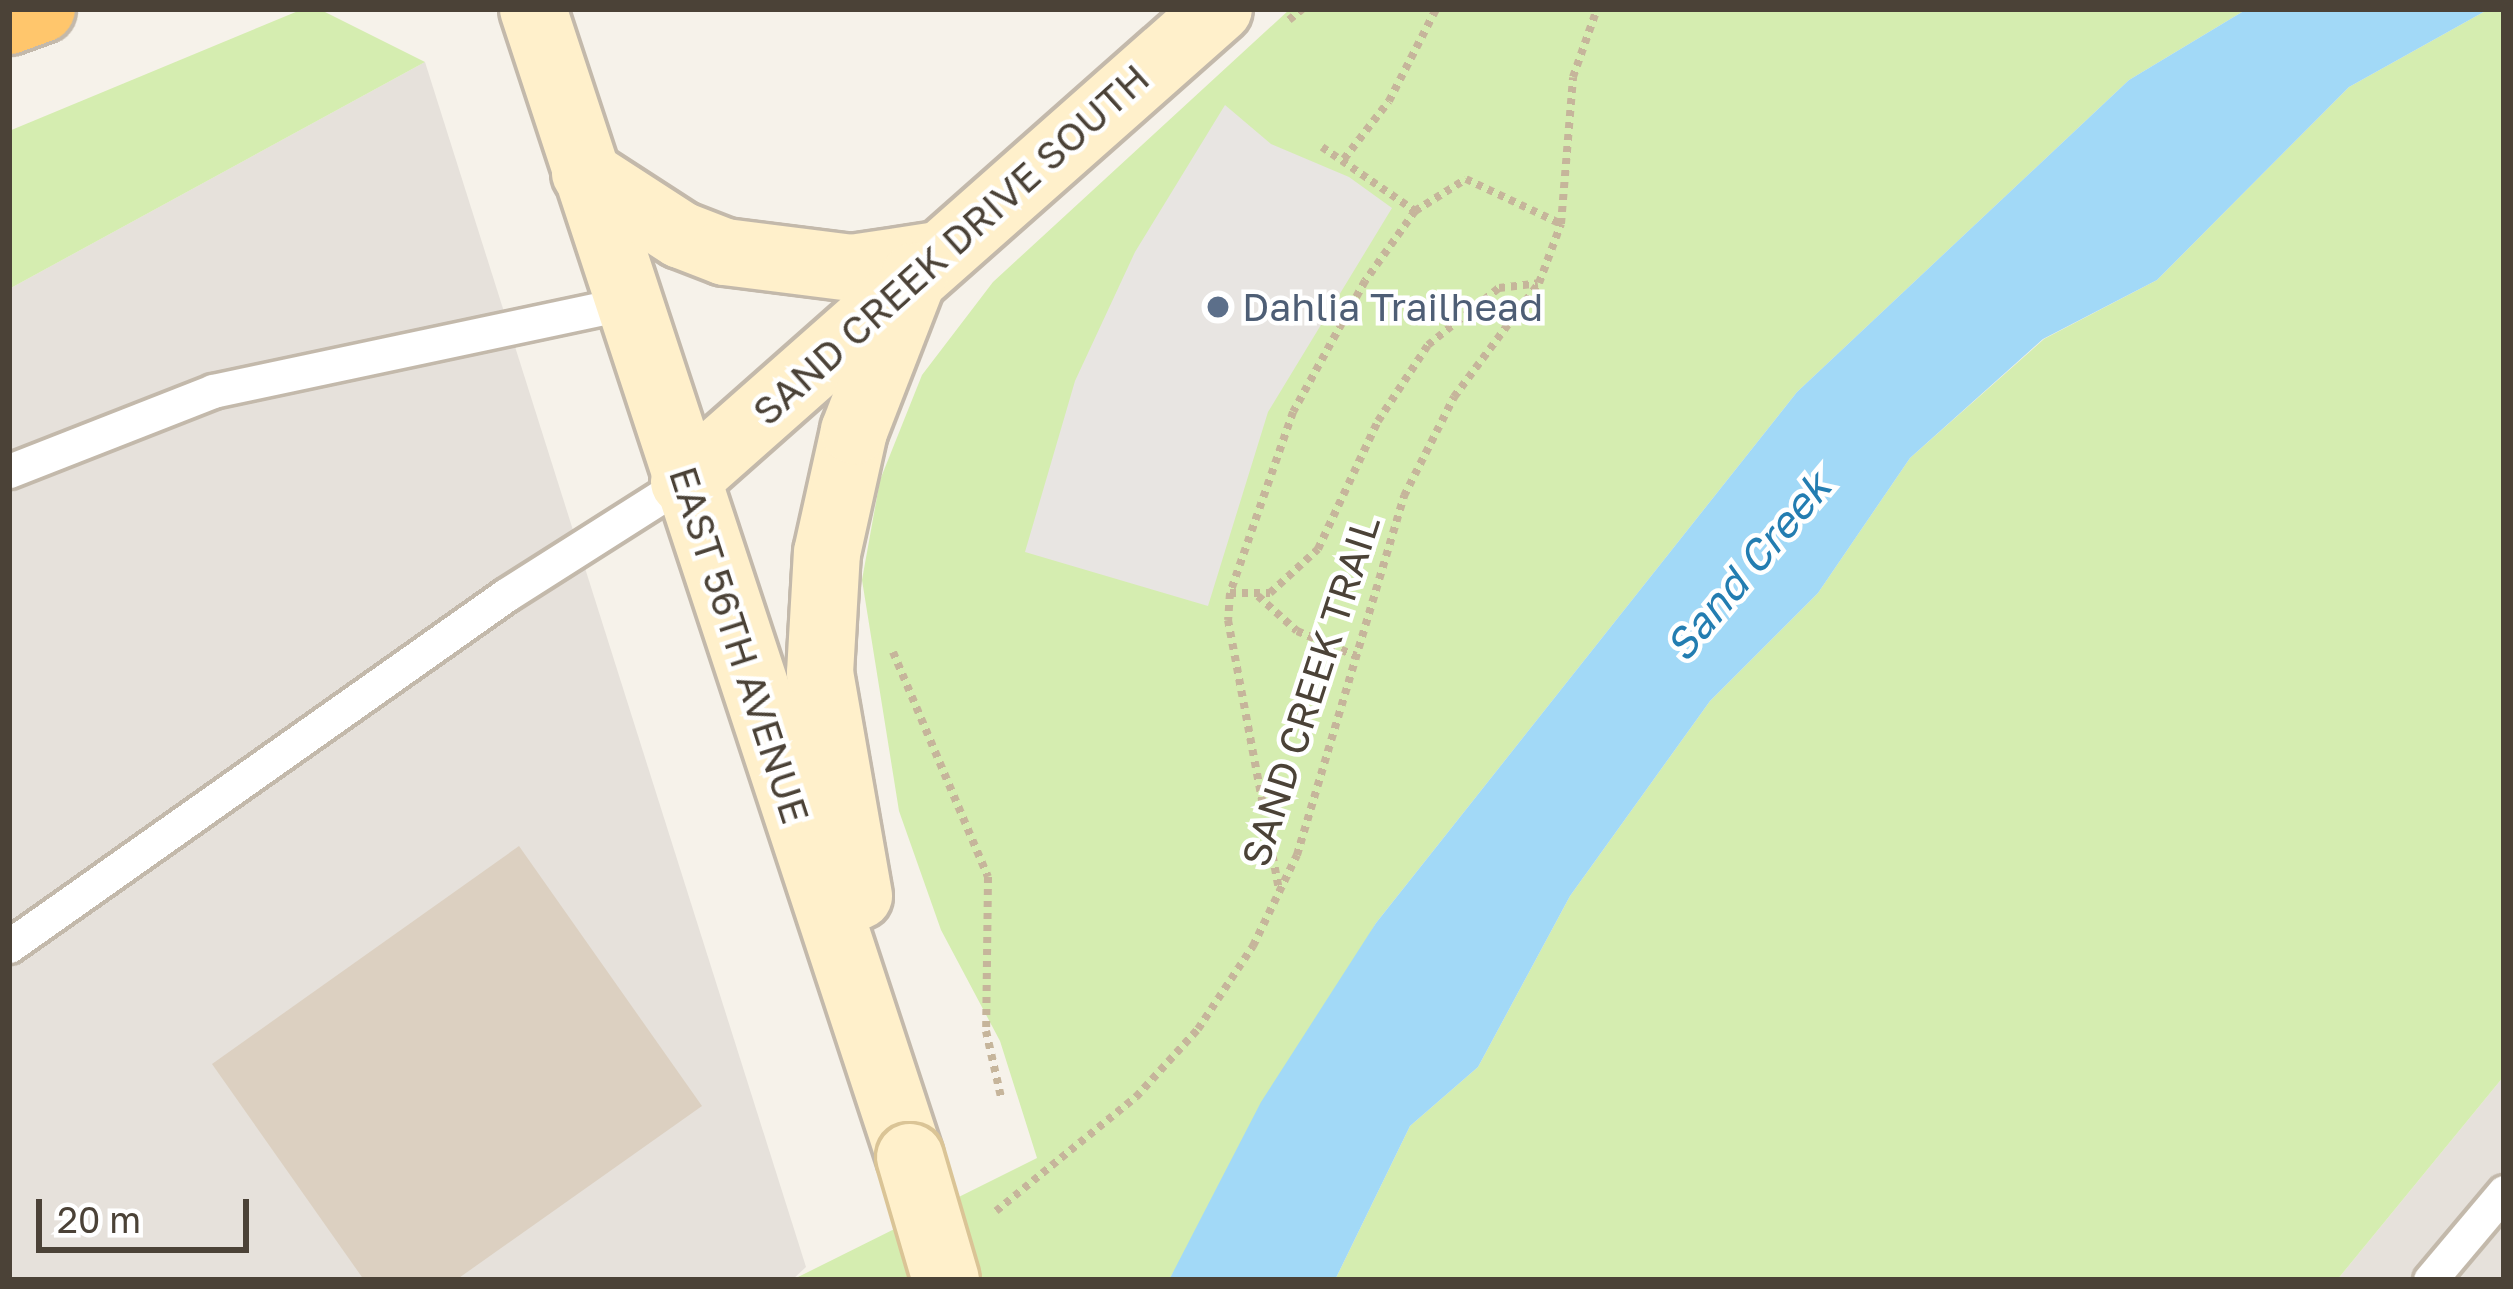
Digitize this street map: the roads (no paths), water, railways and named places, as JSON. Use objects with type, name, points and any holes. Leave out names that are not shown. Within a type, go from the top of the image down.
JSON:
[{"type":"highway","points":[[9,21],[42,9]]},
{"type":"main road","name":"EAST 56TH AVENUE","points":[[533,9],[910,1157],[946,1280]]},
{"type":"main road","name":"SAND CREEK DRIVE SOUTH","points":[[685,482],[926,266],[1245,23]]},
{"type":"main road","points":[[585,173],[681,235],[725,252],[851,268],[926,266],[875,365],[835,497],[820,673],[910,1157]]},
{"type":"lane","points":[[9,471],[213,391],[627,303]]},
{"type":"lane","points":[[9,946],[506,595],[685,482]]},
{"type":"lane","points":[[2430,1280],[2504,1192]]},
{"type":"water","name":"Sand Creek","points":[[2247,9],[2489,9],[2349,87],[2157,280],[2043,339],[1910,458],[1818,593],[1710,701],[1570,896],[1478,1067],[1410,1126],[1335,1280],[1169,1280],[1261,1102],[1376,923],[1797,392],[2129,80]]},
{"type":"place","name":"Dahlia Trailhead","points":[[1218,307]]}]
